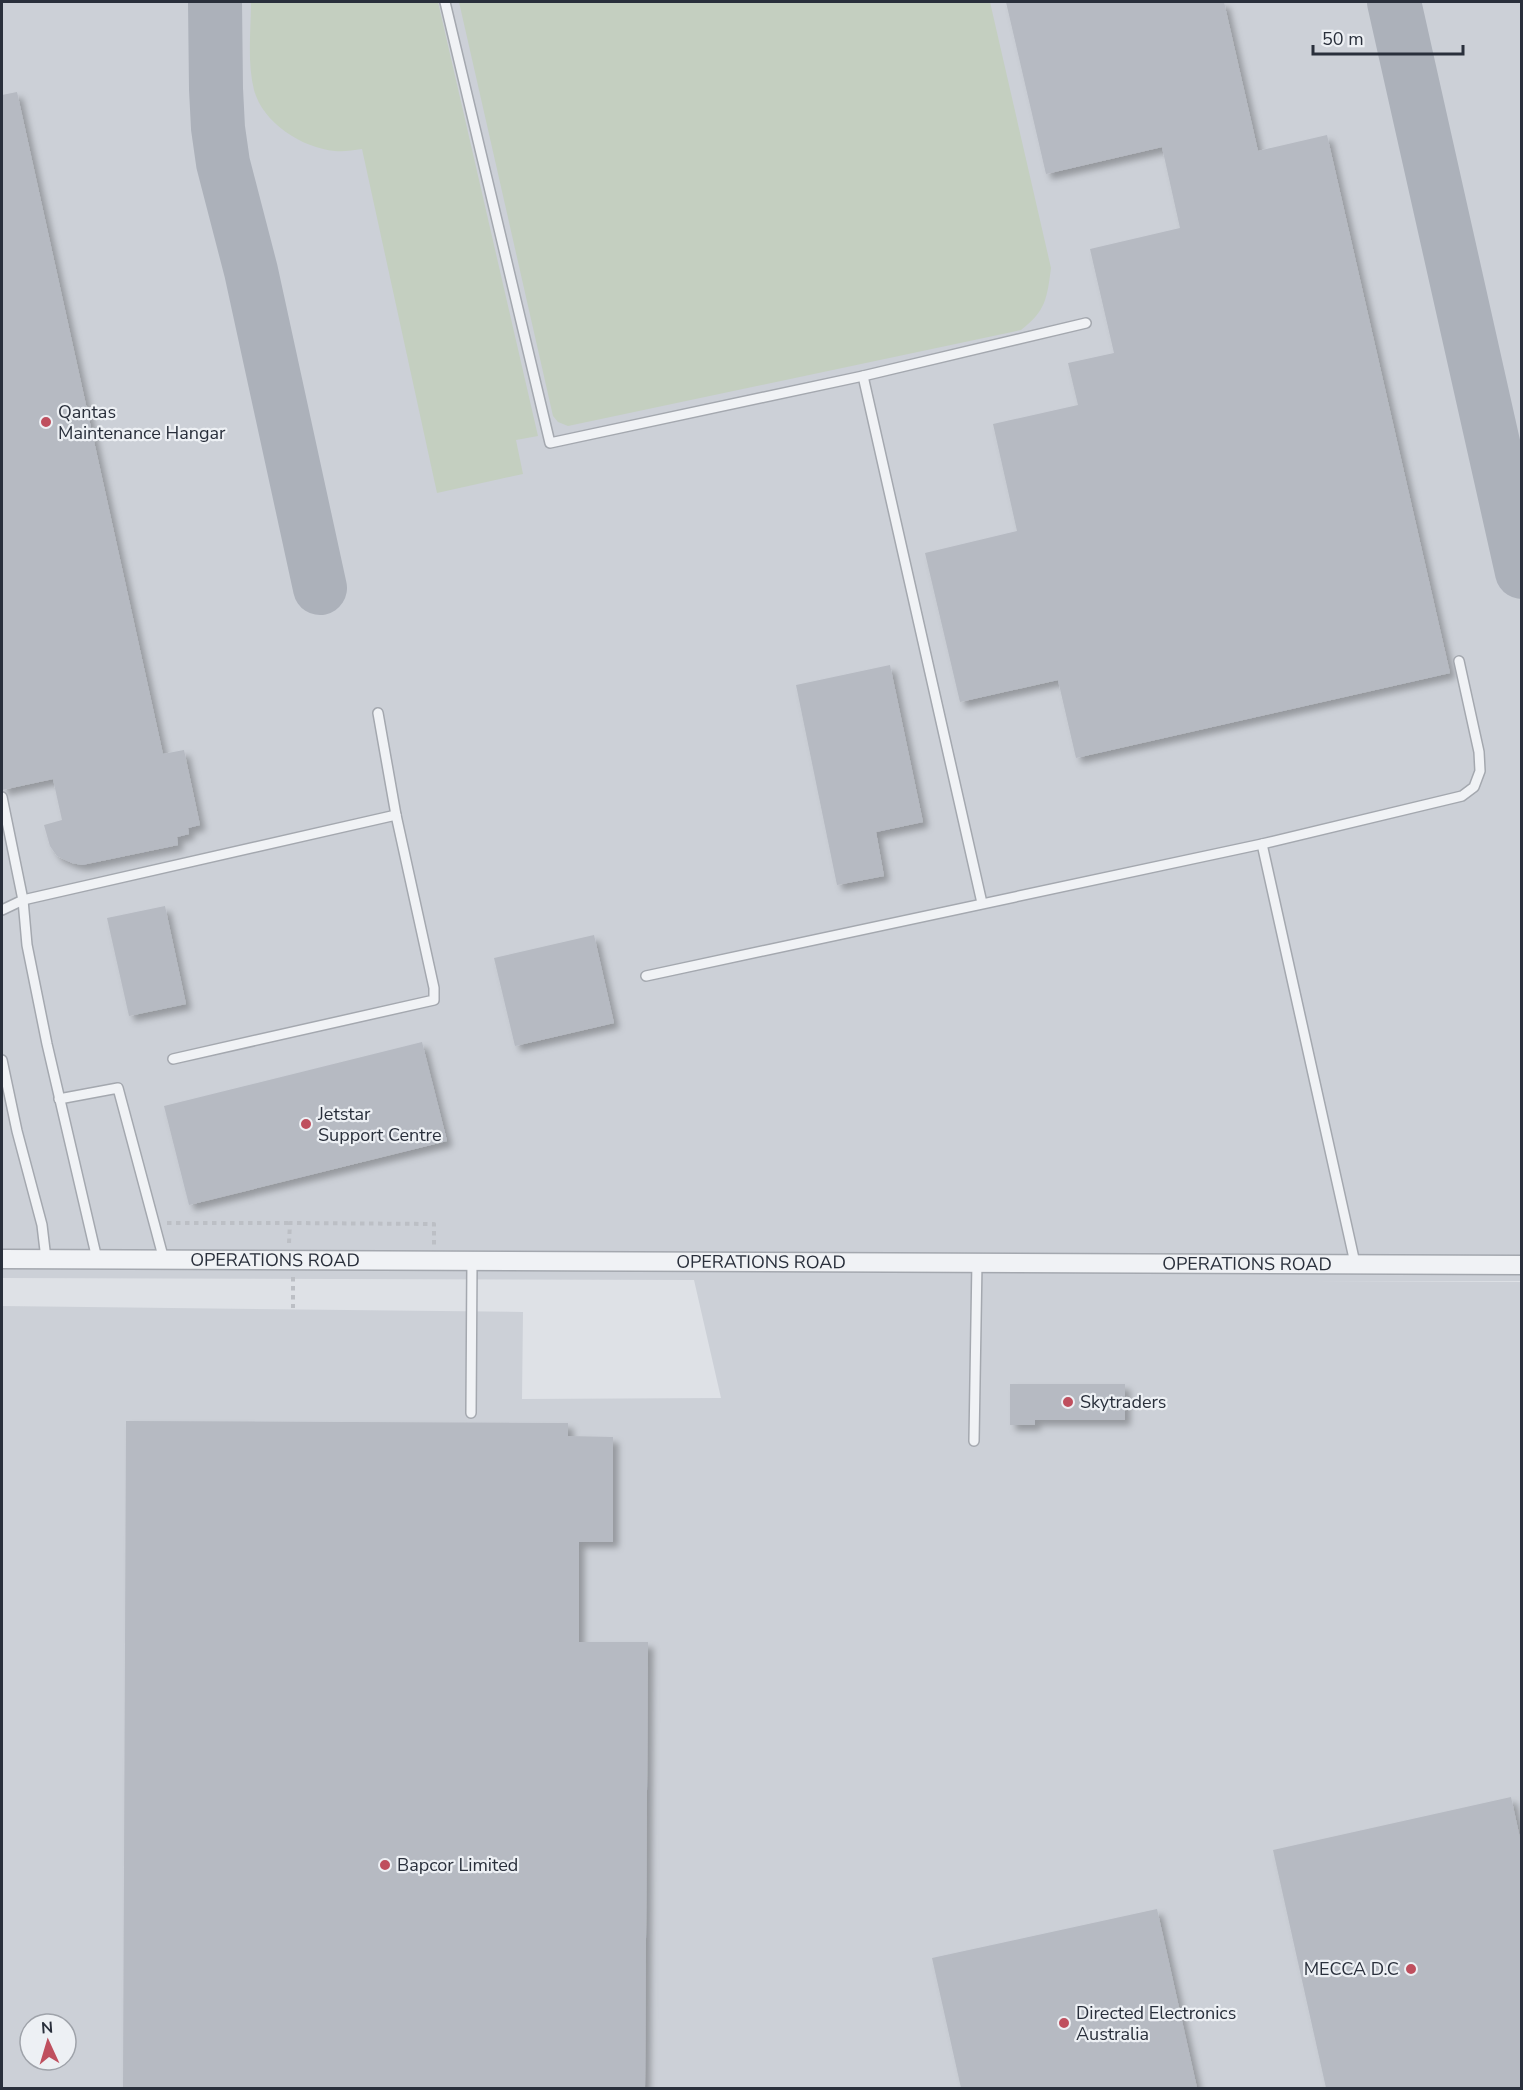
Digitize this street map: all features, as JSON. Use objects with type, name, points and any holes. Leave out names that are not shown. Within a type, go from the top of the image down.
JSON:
[{"type":"street","name":"OPERATIONS ROAD","points":[[2,1259],[1521,1264]]},
{"type":"lane","points":[[445,2],[550,443],[862,376],[1086,323]]},
{"type":"lane","points":[[862,376],[982,903]]},
{"type":"lane","points":[[646,976],[1262,844],[1462,796],[1474,787],[1480,771],[1479,752],[1459,661]]},
{"type":"lane","points":[[173,1059],[434,1000],[434,988],[396,815],[378,713]]},
{"type":"lane","points":[[2,797],[23,900],[27,945],[59,1099],[97,1259]]},
{"type":"lane","points":[[2,910],[23,900],[396,815]]},
{"type":"lane","points":[[1262,844],[1355,1263]]},
{"type":"lane","points":[[2,1060],[17,1131],[42,1225],[46,1259]]},
{"type":"lane","points":[[59,1099],[118,1088],[164,1260]]},
{"type":"lane","points":[[471,1413],[472,1260]]},
{"type":"lane","points":[[974,1442],[978,1262]]},
{"type":"path","points":[[154,1223],[290,1223]]},
{"type":"shaded area","points":[[2,2],[1521,2],[1521,1281],[1314,1282],[1521,1282],[1521,2088],[2,2088],[2,1306],[523,1312],[522,1399],[721,1398],[694,1280],[2,1278]]},
{"type":"green space","points":[[251,2],[438,2],[538,436],[516,440],[523,474],[437,493],[362,149],[335,151],[310,145],[286,132],[266,113],[254,90],[252,79]]},
{"type":"green space","points":[[459,2],[990,2],[1051,268],[1044,303],[1036,317],[1021,330],[568,426],[558,422],[553,416]]},
{"type":"building","points":[[1006,2],[1224,2],[1258,151],[1327,135],[1450,673],[1076,758],[1058,680],[960,702],[925,553],[1017,531],[993,424],[1078,405],[1068,363],[1114,353],[1090,249],[1180,228],[1162,147],[1046,174]]},
{"type":"building","name":"Qantas Maintenance Hangar","points":[[17,92],[163,754],[184,750],[200,825],[188,828],[189,834],[177,837],[178,845],[82,865],[57,856],[50,846],[44,825],[62,820],[53,779],[2,790],[2,95]]},
{"type":"building","points":[[890,665],[923,822],[876,832],[884,876],[837,885],[796,685]]},
{"type":"building","points":[[165,906],[186,1004],[129,1016],[107,918]]},
{"type":"building","points":[[594,935],[614,1023],[515,1046],[494,958]]},
{"type":"building","name":"Jetstar Support Centre","points":[[422,1042],[447,1141],[189,1205],[164,1106]]},
{"type":"building","name":"Skytraders","points":[[1010,1384],[1125,1384],[1125,1420],[1035,1420],[1035,1425],[1010,1425]]},
{"type":"building","name":"Bapcor Limited","points":[[126,1421],[568,1423],[568,1436],[613,1437],[613,1542],[579,1542],[579,1642],[648,1642],[645,2088],[123,2088]]},
{"type":"building","name":"MECCA D.C","points":[[1511,1797],[1521,1843],[1521,2088],[1326,2088],[1273,1850]]},
{"type":"building","name":"Directed Electronics Australia","points":[[1157,1909],[1197,2088],[961,2088],[932,1958]]},
{"type":"taxiway","points":[[215,2],[216,89],[223,163],[251,271],[320,588]]},
{"type":"taxiway","points":[[1394,2],[1522,572]]},
{"type":"place","name":"Qantas Maintenance Hangar","points":[[46,422]]},
{"type":"place","name":"Jetstar Support Centre","points":[[306,1124]]},
{"type":"place","name":"Skytraders","points":[[1068,1402]]},
{"type":"place","name":"Bapcor Limited","points":[[385,1865]]},
{"type":"place","name":"MECCA D.C","points":[[1411,1969]]},
{"type":"place","name":"Directed Electronics Australia","points":[[1064,2023]]}]
